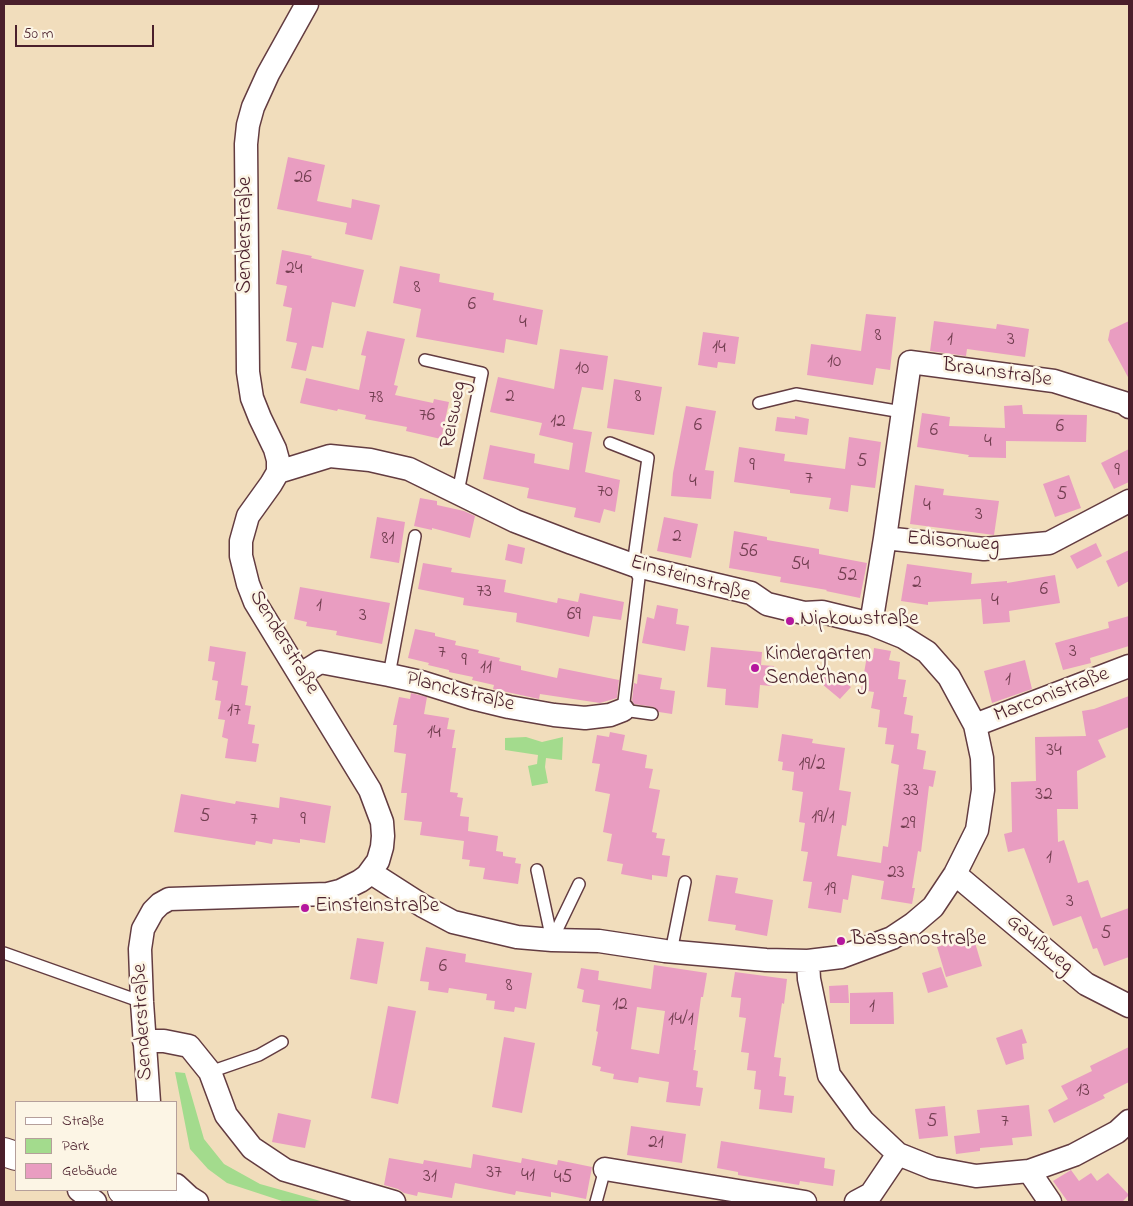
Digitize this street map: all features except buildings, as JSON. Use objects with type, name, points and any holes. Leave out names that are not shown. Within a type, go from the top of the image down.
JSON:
[{"type":"street","name":"Senderstraße","points":[[149,1101],[140,949],[143,929],[153,911],[169,899],[186,897],[328,894],[340,891],[360,881],[370,872],[378,861],[383,842],[382,822],[377,806],[361,773],[255,602],[241,556],[241,541],[248,516],[278,472],[278,460],[275,449],[252,398],[249,379],[246,144],[248,126],[253,107],[268,74],[307,4]]},
{"type":"street","name":"Braunstraße","points":[[902,412],[910,362],[1054,381],[1127,402]]},
{"type":"street","points":[[871,624],[902,412]]},
{"type":"street","name":"Einsteinstraße","points":[[278,472],[330,456],[370,460],[409,469],[515,521],[633,565],[751,594],[767,604],[804,614],[822,612],[871,624],[903,637],[927,652],[949,677],[975,725],[982,758],[984,790],[976,830],[955,874],[933,907],[892,938],[841,957],[808,961],[766,960],[672,952],[599,941],[517,937],[453,922],[423,906],[370,872]]},
{"type":"street","name":"Edisonweg","points":[[885,538],[984,549],[1049,543],[1129,500]]},
{"type":"street","name":"Planckstraße","points":[[301,674],[320,662],[421,682],[509,707],[585,718],[610,716],[623,710]]},
{"type":"street","name":"Marconistraße","points":[[975,725],[1129,666]]},
{"type":"street","name":"Gaußweg","points":[[955,874],[1086,984],[1129,1006]]},
{"type":"street","points":[[808,961],[809,979],[829,1075],[863,1121],[898,1154],[933,1168],[976,1176],[1029,1171],[1074,1155],[1117,1132],[1129,1121]]},
{"type":"street","points":[[144,1041],[164,1041],[189,1046],[210,1072],[226,1115],[252,1148],[285,1170],[394,1202]]},
{"type":"street","points":[[856,1202],[871,1194],[898,1154]]},
{"type":"street","points":[[605,1169],[805,1202]]},
{"type":"street","points":[[1029,1171],[1050,1202]]},
{"type":"street","points":[[178,1187],[188,1198],[197,1202]]},
{"type":"street","points":[[79,1191],[95,1202]]},
{"type":"lane","name":"Reisweg","points":[[425,360],[482,373],[458,492]]},
{"type":"lane","points":[[759,403],[796,394],[902,412]]},
{"type":"lane","points":[[610,444],[648,458],[633,565],[639,578],[623,710],[652,714]]},
{"type":"lane","points":[[389,675],[415,536]]},
{"type":"lane","points":[[536,870],[552,940]]},
{"type":"lane","points":[[672,952],[685,882]]},
{"type":"lane","points":[[552,940],[579,884]]},
{"type":"lane","points":[[4,953],[142,1002]]},
{"type":"lane","points":[[210,1072],[259,1055],[282,1042]]},
{"type":"lane","points":[[596,1202],[605,1169]]},
{"type":"green space","points":[[526,737],[542,742],[563,737],[562,760],[546,758],[545,767],[548,783],[532,786],[528,766],[537,764],[538,755],[505,750],[505,738]]},
{"type":"green space","points":[[175,1072],[185,1073],[204,1139],[224,1164],[260,1184],[324,1202],[285,1202],[227,1183],[208,1169],[190,1149]]},
{"type":"place","name":"Nipkowstraße","points":[[790,621]]},
{"type":"place","name":"Kindergarten Senderhang","points":[[755,668]]},
{"type":"place","name":"Einsteinstraße","points":[[305,908]]},
{"type":"place","name":"Bassanostraße","points":[[841,941]]}]
